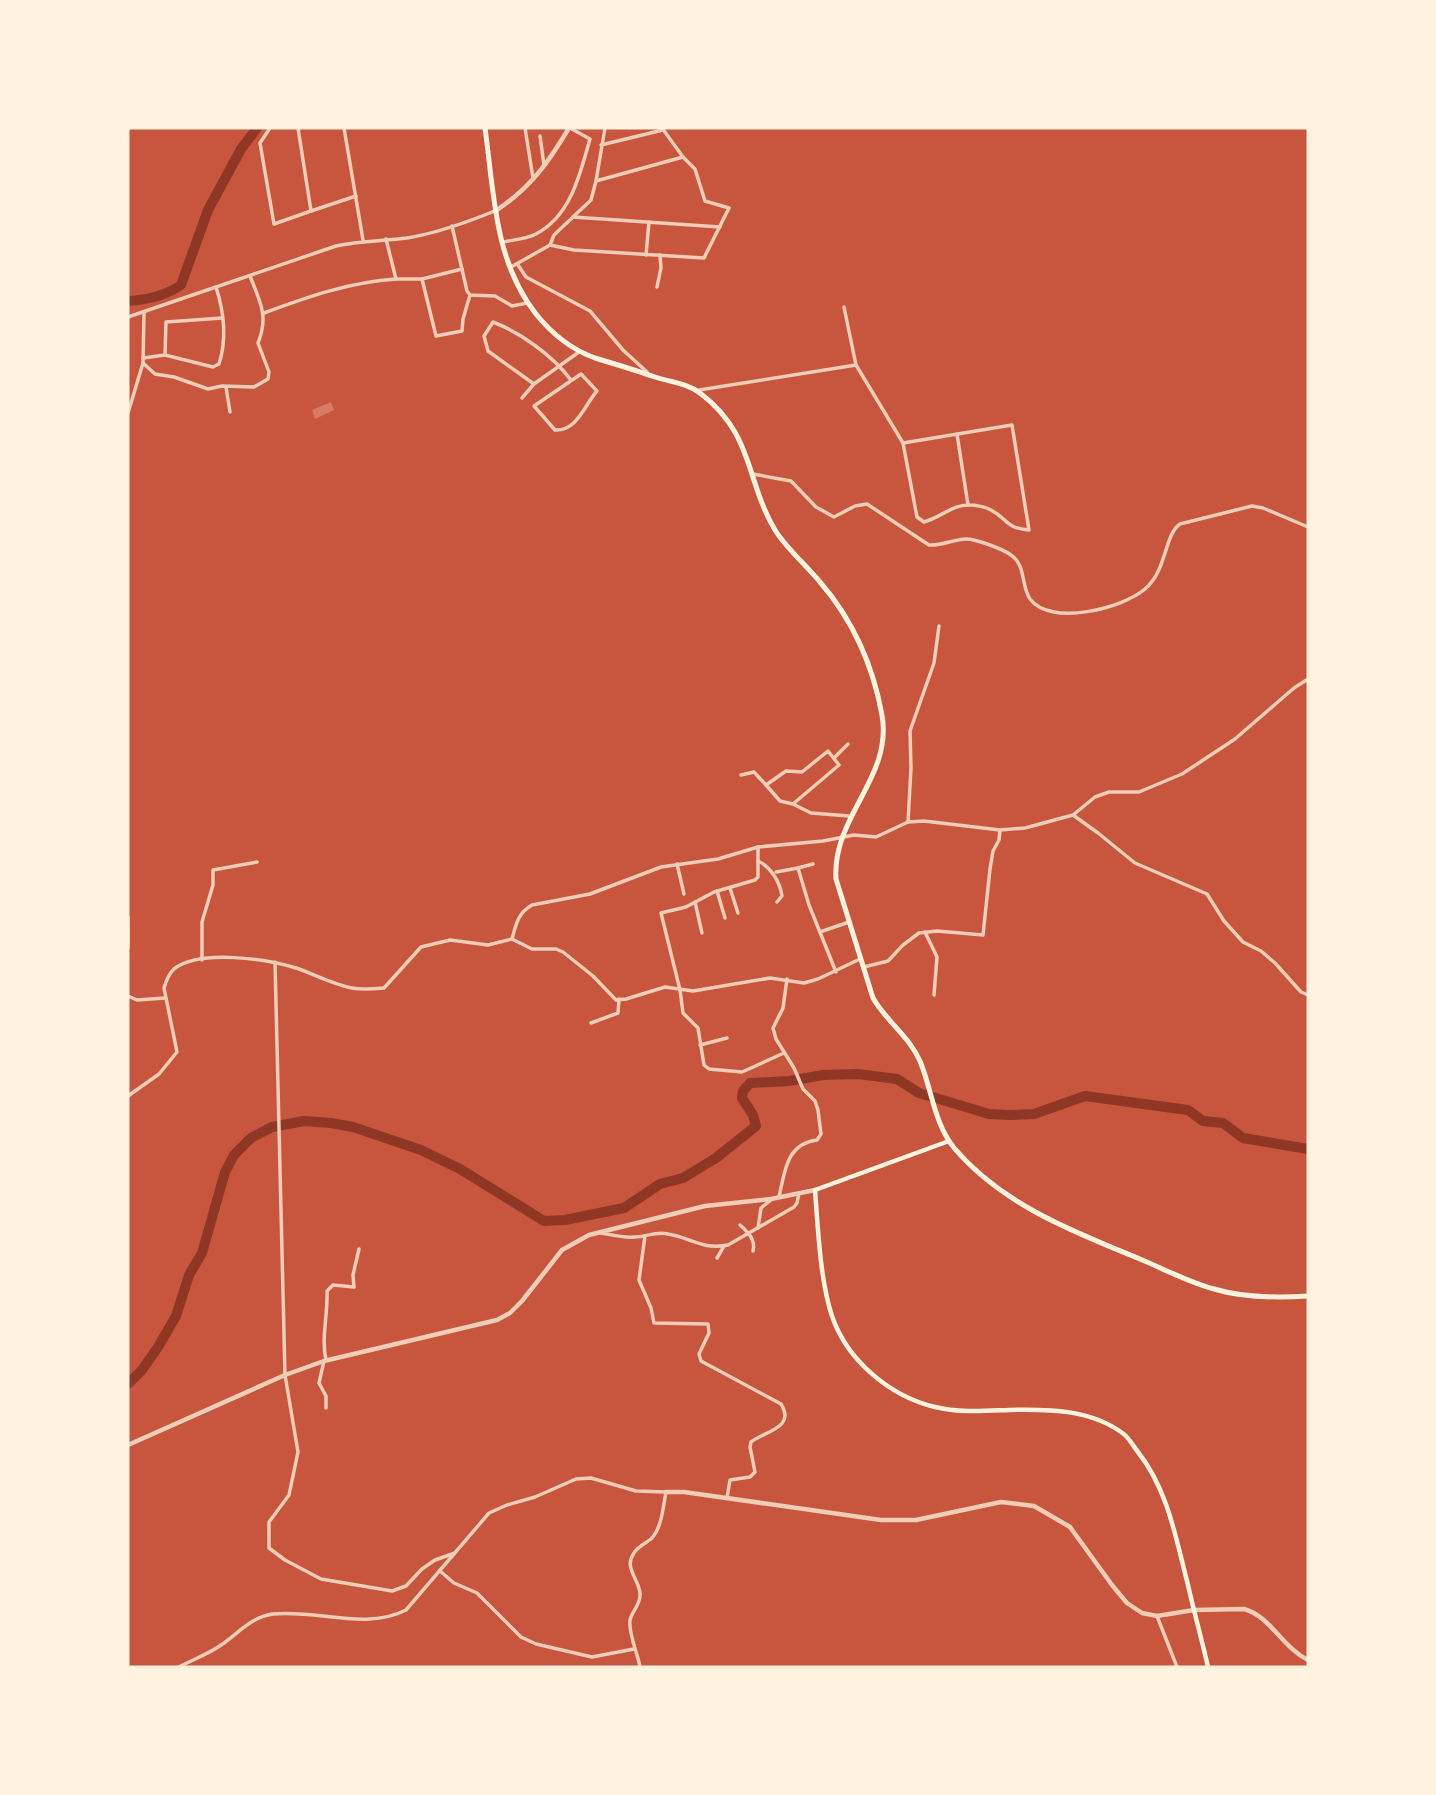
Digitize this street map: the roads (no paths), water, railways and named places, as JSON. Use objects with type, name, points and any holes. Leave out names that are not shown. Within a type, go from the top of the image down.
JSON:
[{"type":"main road","points":[[485,128],[501,243],[509,268],[527,303],[553,333],[579,352],[698,390],[734,429],[743,444],[752,474],[776,531],[851,622],[875,690],[884,735],[874,774],[849,816],[841,837],[835,863],[836,879],[873,998],[920,1060],[949,1141],[976,1170],[1020,1205],[1131,1255],[1215,1290],[1272,1298],[1308,1296]]},
{"type":"main road","points":[[949,1141],[815,1190],[827,1297],[835,1325],[856,1357],[891,1389],[935,1408],[963,1411],[1051,1408],[1105,1423],[1126,1436],[1159,1483],[1171,1517],[1208,1667]]},
{"type":"street","points":[[270,128],[260,144],[274,224],[356,196]]},
{"type":"street","points":[[298,128],[311,211]]},
{"type":"street","points":[[344,128],[363,240]]},
{"type":"street","points":[[525,128],[534,181]]},
{"type":"street","points":[[128,317],[336,246],[363,240],[417,236],[497,210],[517,197],[534,181],[570,128],[590,139],[575,190],[558,216],[535,234],[501,243]]},
{"type":"street","points":[[509,268],[550,245],[554,235],[591,200],[605,128]]},
{"type":"street","points":[[550,245],[574,250],[704,258],[720,227],[729,208],[705,201],[695,169],[663,129],[601,145]]},
{"type":"street","points":[[540,136],[544,166]]},
{"type":"street","points":[[596,181],[683,157]]},
{"type":"street","points":[[573,217],[720,227]]},
{"type":"street","points":[[646,255],[649,222]]},
{"type":"street","points":[[422,279],[436,336],[462,331],[470,295],[452,226]]},
{"type":"street","points":[[386,239],[396,279]]},
{"type":"street","points":[[657,287],[661,268],[660,255]]},
{"type":"street","points":[[518,265],[526,277],[590,311],[623,350],[648,373]]},
{"type":"street","points":[[264,313],[314,295],[366,282],[422,279],[462,269]]},
{"type":"street","points":[[143,361],[155,374],[174,377],[208,389],[254,387],[268,379],[269,372],[258,343],[263,331],[264,313],[250,276]]},
{"type":"street","points":[[143,361],[165,355],[213,367],[219,364],[225,346],[221,302],[216,288]]},
{"type":"street","points":[[470,295],[495,296],[512,306],[527,303]]},
{"type":"street","points":[[845,307],[856,365],[903,443],[917,517],[924,522],[958,506],[968,505],[991,509],[1010,526],[1029,530],[1012,425],[903,443]]},
{"type":"street","points":[[128,413],[143,361],[144,312]]},
{"type":"street","points":[[165,355],[166,322],[222,318]]},
{"type":"street","points":[[534,384],[488,351],[484,336],[493,322],[507,327],[560,366],[571,380]]},
{"type":"street","points":[[522,398],[534,384],[579,352]]},
{"type":"street","points":[[698,390],[713,390],[856,365]]},
{"type":"street","points":[[581,374],[597,391],[575,423],[555,430],[534,406],[571,380],[581,374]]},
{"type":"street","points":[[226,387],[230,412]]},
{"type":"street","points":[[957,434],[968,505]]},
{"type":"street","points":[[752,474],[791,481],[816,507],[834,517],[855,506],[867,504],[929,545],[967,539],[1000,549],[1013,556],[1020,566],[1026,590],[1038,607],[1066,612],[1122,603],[1146,589],[1155,578],[1166,555],[1174,528],[1180,524],[1252,506],[1269,510],[1308,527]]},
{"type":"street","points":[[908,822],[911,800],[910,731],[934,663],[939,626]]},
{"type":"street","points":[[512,939],[517,920],[525,909],[532,905],[590,894],[660,867],[718,859],[758,847],[855,835],[876,838],[908,822],[924,821],[1000,830],[1025,828],[1073,815],[1095,797],[1109,792],[1139,792],[1182,774],[1235,739],[1308,679]]},
{"type":"street","points":[[834,758],[848,744]]},
{"type":"street","points":[[766,785],[786,771],[803,772],[828,751],[839,765],[793,804]]},
{"type":"street","points":[[741,775],[754,772],[780,801],[811,813],[849,816]]},
{"type":"street","points":[[1073,815],[1135,863],[1207,894],[1243,942],[1275,962],[1301,992],[1308,995]]},
{"type":"street","points":[[864,967],[888,961],[919,933],[983,935],[993,850],[999,840],[1000,830]]},
{"type":"street","points":[[758,847],[758,877],[755,880],[717,891],[695,902],[661,913],[683,1013],[698,1028],[705,1065],[709,1069],[742,1072],[783,1053]]},
{"type":"street","points":[[758,861],[769,866],[781,889],[782,896],[777,902]]},
{"type":"street","points":[[202,960],[202,922],[213,886],[213,870],[257,862]]},
{"type":"street","points":[[677,864],[684,894]]},
{"type":"street","points":[[776,872],[813,864]]},
{"type":"street","points":[[798,867],[836,972]]},
{"type":"street","points":[[730,888],[738,913]]},
{"type":"street","points":[[717,891],[725,918]]},
{"type":"street","points":[[695,902],[702,933]]},
{"type":"street","points":[[128,916],[128,948]]},
{"type":"street","points":[[820,932],[849,922]]},
{"type":"street","points":[[925,932],[937,957],[934,995]]},
{"type":"street","points":[[128,1096],[159,1074],[177,1052],[164,988],[174,970],[202,960],[253,959],[275,962],[352,988],[384,988],[421,947],[450,940],[488,945],[512,939],[532,949],[556,949],[563,952],[593,976],[615,1000],[666,987],[680,990],[709,989],[770,978],[804,983],[836,972],[861,958]]},
{"type":"street","points":[[275,962],[285,1375],[298,1452],[289,1495],[269,1521],[270,1548],[274,1553],[321,1579],[392,1591],[406,1586],[435,1560],[456,1553]]},
{"type":"street","points":[[779,1197],[791,1154],[806,1141],[817,1140],[821,1134],[815,1101],[803,1089],[773,1028],[783,1008],[787,979]]},
{"type":"street","points":[[128,996],[137,1000],[165,998]]},
{"type":"street","points":[[591,1023],[618,1013],[619,999]]},
{"type":"street","points":[[701,1045],[727,1038]]},
{"type":"street","points":[[128,1445],[285,1375],[325,1361],[497,1320],[522,1301],[562,1251],[578,1240],[705,1206],[771,1199],[815,1190]]},
{"type":"street","points":[[598,1233],[632,1238],[657,1233],[669,1234],[709,1247],[724,1246],[794,1207],[799,1193]]},
{"type":"street","points":[[758,1228],[761,1208],[771,1199]]},
{"type":"street","points":[[740,1225],[749,1233],[754,1244],[753,1251]]},
{"type":"street","points":[[645,1236],[639,1280],[651,1308],[654,1323],[708,1324],[709,1333],[699,1354],[705,1365],[746,1383],[781,1404],[786,1411],[781,1426],[751,1443],[755,1472],[750,1477],[730,1480],[727,1498]]},
{"type":"street","points":[[716,1258],[724,1246]]},
{"type":"street","points":[[326,1408],[326,1396],[319,1383],[325,1361],[323,1346],[328,1313],[327,1292],[333,1285],[354,1287],[353,1275],[359,1249]]},
{"type":"street","points":[[179,1667],[217,1648],[251,1622],[272,1615],[316,1614],[377,1620],[392,1617],[406,1610],[489,1513],[536,1497],[576,1479],[591,1478],[636,1491],[684,1492],[881,1520],[916,1520],[1001,1502],[1034,1506],[1070,1527],[1127,1603],[1142,1613],[1157,1616],[1229,1608],[1252,1611],[1292,1651],[1308,1660]]},
{"type":"street","points":[[640,1667],[629,1622],[641,1593],[631,1572],[630,1563],[633,1553],[653,1537],[659,1525],[666,1492]]},
{"type":"street","points":[[440,1571],[454,1583],[477,1593],[521,1637],[536,1644],[592,1657],[634,1649]]},
{"type":"street","points":[[1157,1616],[1177,1667]]},
{"type":"waterway","points":[[128,301],[155,297],[181,285],[208,210],[241,149],[257,128]]},
{"type":"waterway","points":[[128,1384],[142,1370],[176,1316],[189,1275],[202,1253],[225,1172],[234,1155],[251,1138],[272,1127],[304,1121],[331,1123],[353,1127],[421,1150],[460,1169],[544,1221],[565,1220],[624,1208],[660,1184],[683,1178],[716,1158],[756,1126],[753,1115],[742,1098],[743,1091],[750,1083],[789,1081],[823,1075],[858,1074],[897,1079],[919,1093],[989,1114],[1034,1114],[1085,1096],[1188,1110],[1203,1121],[1223,1123],[1243,1138],[1308,1149]]}]
